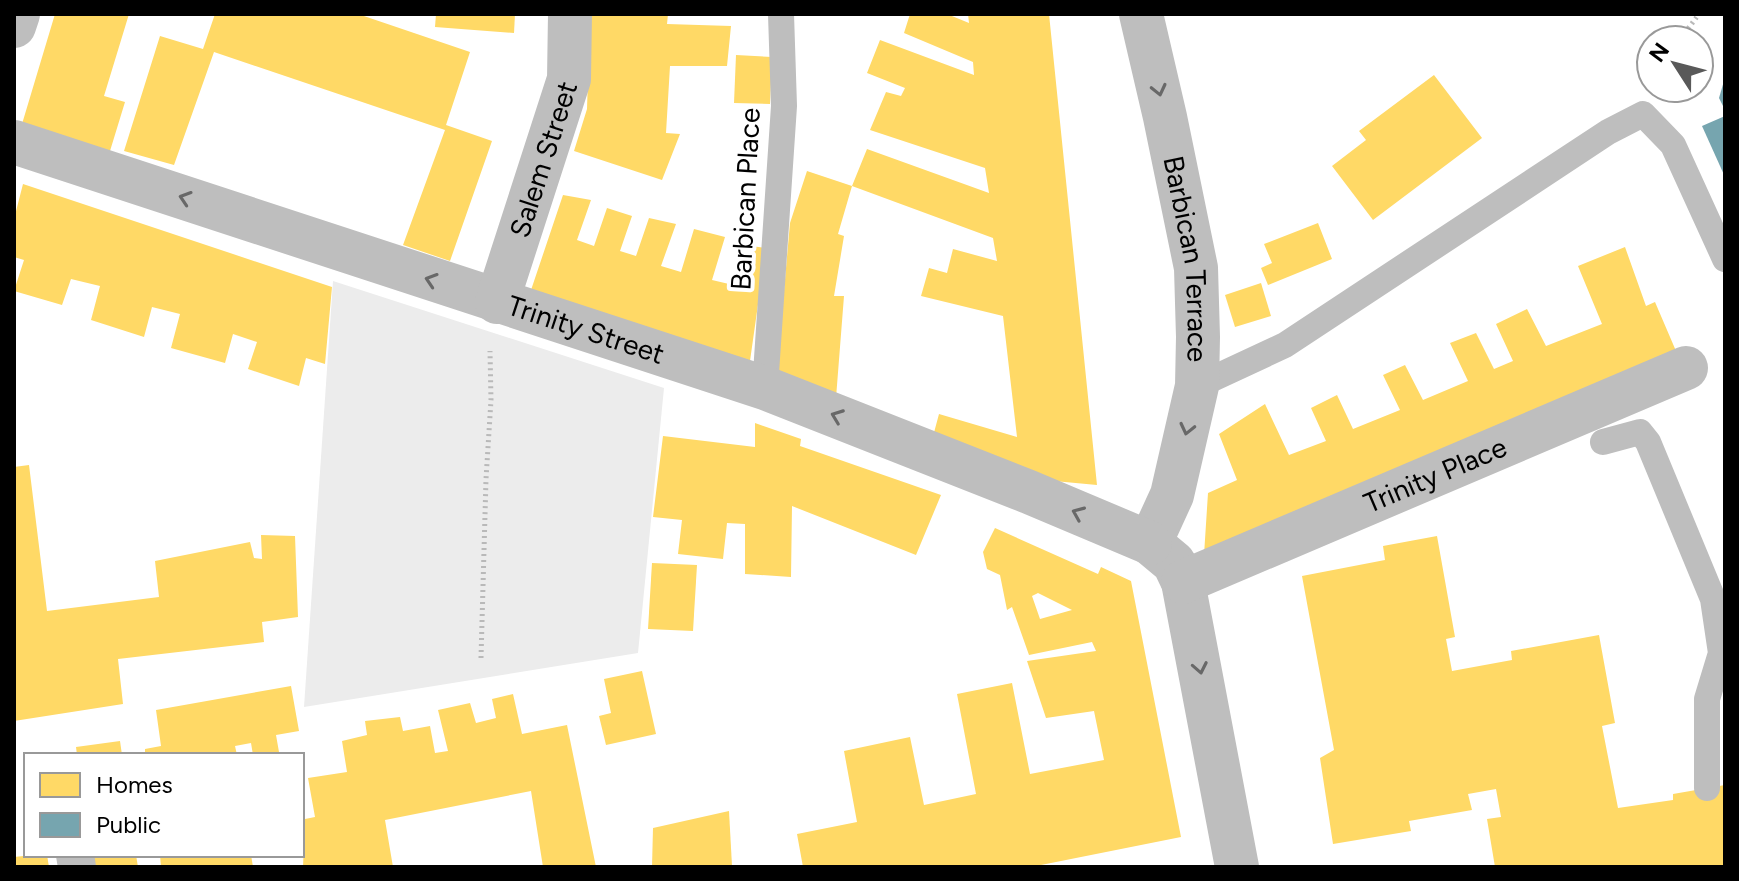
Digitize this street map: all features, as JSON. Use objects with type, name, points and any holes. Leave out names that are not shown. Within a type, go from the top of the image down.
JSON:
[{"type":"street","points":[[14,26],[18,14]]},
{"type":"street","name":"Salem Street","points":[[497,302],[569,79],[570,14]]},
{"type":"street","name":"Barbican Terrace","points":[[1141,14],[1196,268],[1197,386],[1172,495],[1150,543]]},
{"type":"street","name":"Trinity Street","points":[[14,142],[765,388],[1150,543]]},
{"type":"street","name":"Trinity Place","points":[[1183,582],[1686,368]]},
{"type":"street","points":[[1150,543],[1174,563],[1183,582],[1237,867]]},
{"type":"lane","name":"Barbican Place","points":[[765,388],[784,106],[781,14]]},
{"type":"lane","points":[[1197,386],[1285,345],[1608,132],[1643,114],[1673,145],[1725,259]]},
{"type":"lane","points":[[1603,442],[1640,432],[1648,442],[1713,599],[1723,653],[1707,699],[1707,788]]},
{"type":"path","points":[[481,658],[491,400],[489,362],[497,302]]},
{"type":"shaded area","points":[[333,281],[664,388],[638,653],[304,707]]},
{"type":"building: Homes","points":[[55,14],[129,14],[104,96],[125,102],[110,151],[22,124]]},
{"type":"building: Homes","points":[[215,14],[358,14],[470,52],[446,125],[492,141],[450,261],[403,245],[445,130],[214,52],[174,165],[124,151],[160,36],[203,49]]},
{"type":"building: Homes","points":[[436,14],[515,14],[514,33],[435,27]]},
{"type":"building: Homes","points":[[590,14],[668,14],[667,24],[731,26],[727,66],[670,66],[666,133],[680,134],[662,180],[574,151],[587,109]]},
{"type":"building: Homes","points":[[910,14],[947,14],[969,23],[968,14],[1049,14],[1097,485],[1022,478],[932,440],[939,414],[1017,437],[1003,316],[921,296],[929,268],[947,273],[953,249],[997,261],[993,238],[852,186],[867,149],[989,193],[985,168],[870,130],[886,92],[901,96],[905,88],[867,73],[880,40],[974,75],[973,62],[904,33]]},
{"type":"building: Homes","points":[[736,55],[772,57],[770,104],[734,103]]},
{"type":"building: Homes","points":[[1434,75],[1482,138],[1373,220],[1332,166],[1366,140],[1359,131]]},
{"type":"building: Homes","points":[[807,171],[852,186],[838,234],[844,236],[834,296],[844,296],[836,398],[776,381],[790,223]]},
{"type":"building: Homes","points":[[23,184],[332,287],[325,364],[306,358],[299,386],[248,369],[257,342],[233,334],[225,363],[171,348],[180,314],[152,307],[144,337],[91,320],[100,286],[71,279],[62,305],[14,291],[24,260],[14,257],[14,219]]},
{"type":"building: Homes","points":[[563,195],[591,200],[577,240],[594,246],[607,208],[632,216],[620,251],[636,256],[649,218],[676,224],[661,266],[681,272],[694,229],[725,237],[712,280],[729,284],[744,245],[766,248],[749,368],[528,299]]},
{"type":"building: Homes","points":[[1318,223],[1332,259],[1268,285],[1261,268],[1272,263],[1264,244]]},
{"type":"building: Homes","points":[[1625,247],[1646,306],[1655,302],[1679,358],[1204,555],[1208,493],[1237,480],[1219,434],[1265,404],[1289,455],[1326,441],[1311,408],[1337,395],[1353,429],[1400,410],[1383,375],[1405,365],[1423,400],[1468,381],[1450,343],[1476,333],[1494,369],[1513,361],[1496,324],[1527,309],[1546,346],[1602,324],[1578,266]]},
{"type":"building: Homes","points":[[1261,283],[1271,316],[1235,327],[1225,295]]},
{"type":"building: Homes","points":[[755,423],[801,439],[800,446],[941,495],[916,555],[792,506],[791,577],[745,574],[745,524],[727,523],[723,559],[678,554],[682,520],[653,517],[663,436],[755,447]]},
{"type":"building: Homes","points":[[29,465],[47,611],[159,597],[155,561],[250,542],[254,558],[262,559],[261,535],[295,536],[298,617],[262,622],[264,642],[118,659],[123,704],[14,721],[14,467]]},
{"type":"building: Homes","points":[[995,528],[1098,574],[1101,567],[1131,581],[1181,837],[1031,867],[803,867],[797,834],[857,822],[844,751],[910,737],[924,805],[976,794],[957,694],[1012,683],[1030,774],[1104,760],[1094,711],[1046,718],[1027,661],[1096,651],[1092,642],[1029,655],[1012,607],[1007,610],[1000,575],[987,569],[983,552]],"holes":[[[1038,593],[1072,610],[1040,619],[1032,596]]]},
{"type":"building: Homes","points":[[1437,536],[1455,637],[1446,639],[1452,671],[1512,660],[1511,651],[1599,635],[1615,723],[1602,726],[1618,808],[1673,800],[1673,794],[1725,785],[1725,867],[1495,867],[1487,819],[1501,817],[1496,789],[1468,794],[1472,810],[1409,821],[1411,831],[1333,844],[1320,758],[1334,750],[1302,576],[1385,560],[1383,546]]},
{"type":"building: Homes","points":[[652,563],[697,565],[693,631],[648,629]]},
{"type":"building: Homes","points":[[642,671],[656,734],[606,745],[599,716],[611,713],[604,679]]},
{"type":"building: Homes","points":[[291,686],[299,731],[276,735],[279,752],[253,753],[251,743],[235,746],[237,753],[145,753],[145,749],[161,746],[156,710]]},
{"type":"building: Homes","points":[[513,694],[522,734],[567,725],[596,867],[543,867],[531,791],[385,820],[393,867],[303,867],[305,819],[315,817],[308,778],[347,772],[342,741],[367,735],[365,721],[400,717],[403,731],[430,726],[435,753],[448,751],[438,710],[470,703],[476,723],[496,718],[492,699]]},
{"type":"building: Homes","points":[[120,741],[122,753],[77,753],[76,747]]},
{"type":"building: Homes","points":[[729,811],[732,866],[652,867],[653,828]]},
{"type":"building: Homes","points":[[14,857],[47,857],[49,867],[14,867]]},
{"type":"building: Homes","points":[[88,857],[136,857],[138,867],[89,867]]},
{"type":"building: Homes","points":[[160,857],[251,857],[253,867],[161,867]]},
{"type":"building: Public","points":[[1725,81],[1725,110],[1719,98]]},
{"type":"building: Public","points":[[1725,116],[1725,177],[1702,126]]}]
